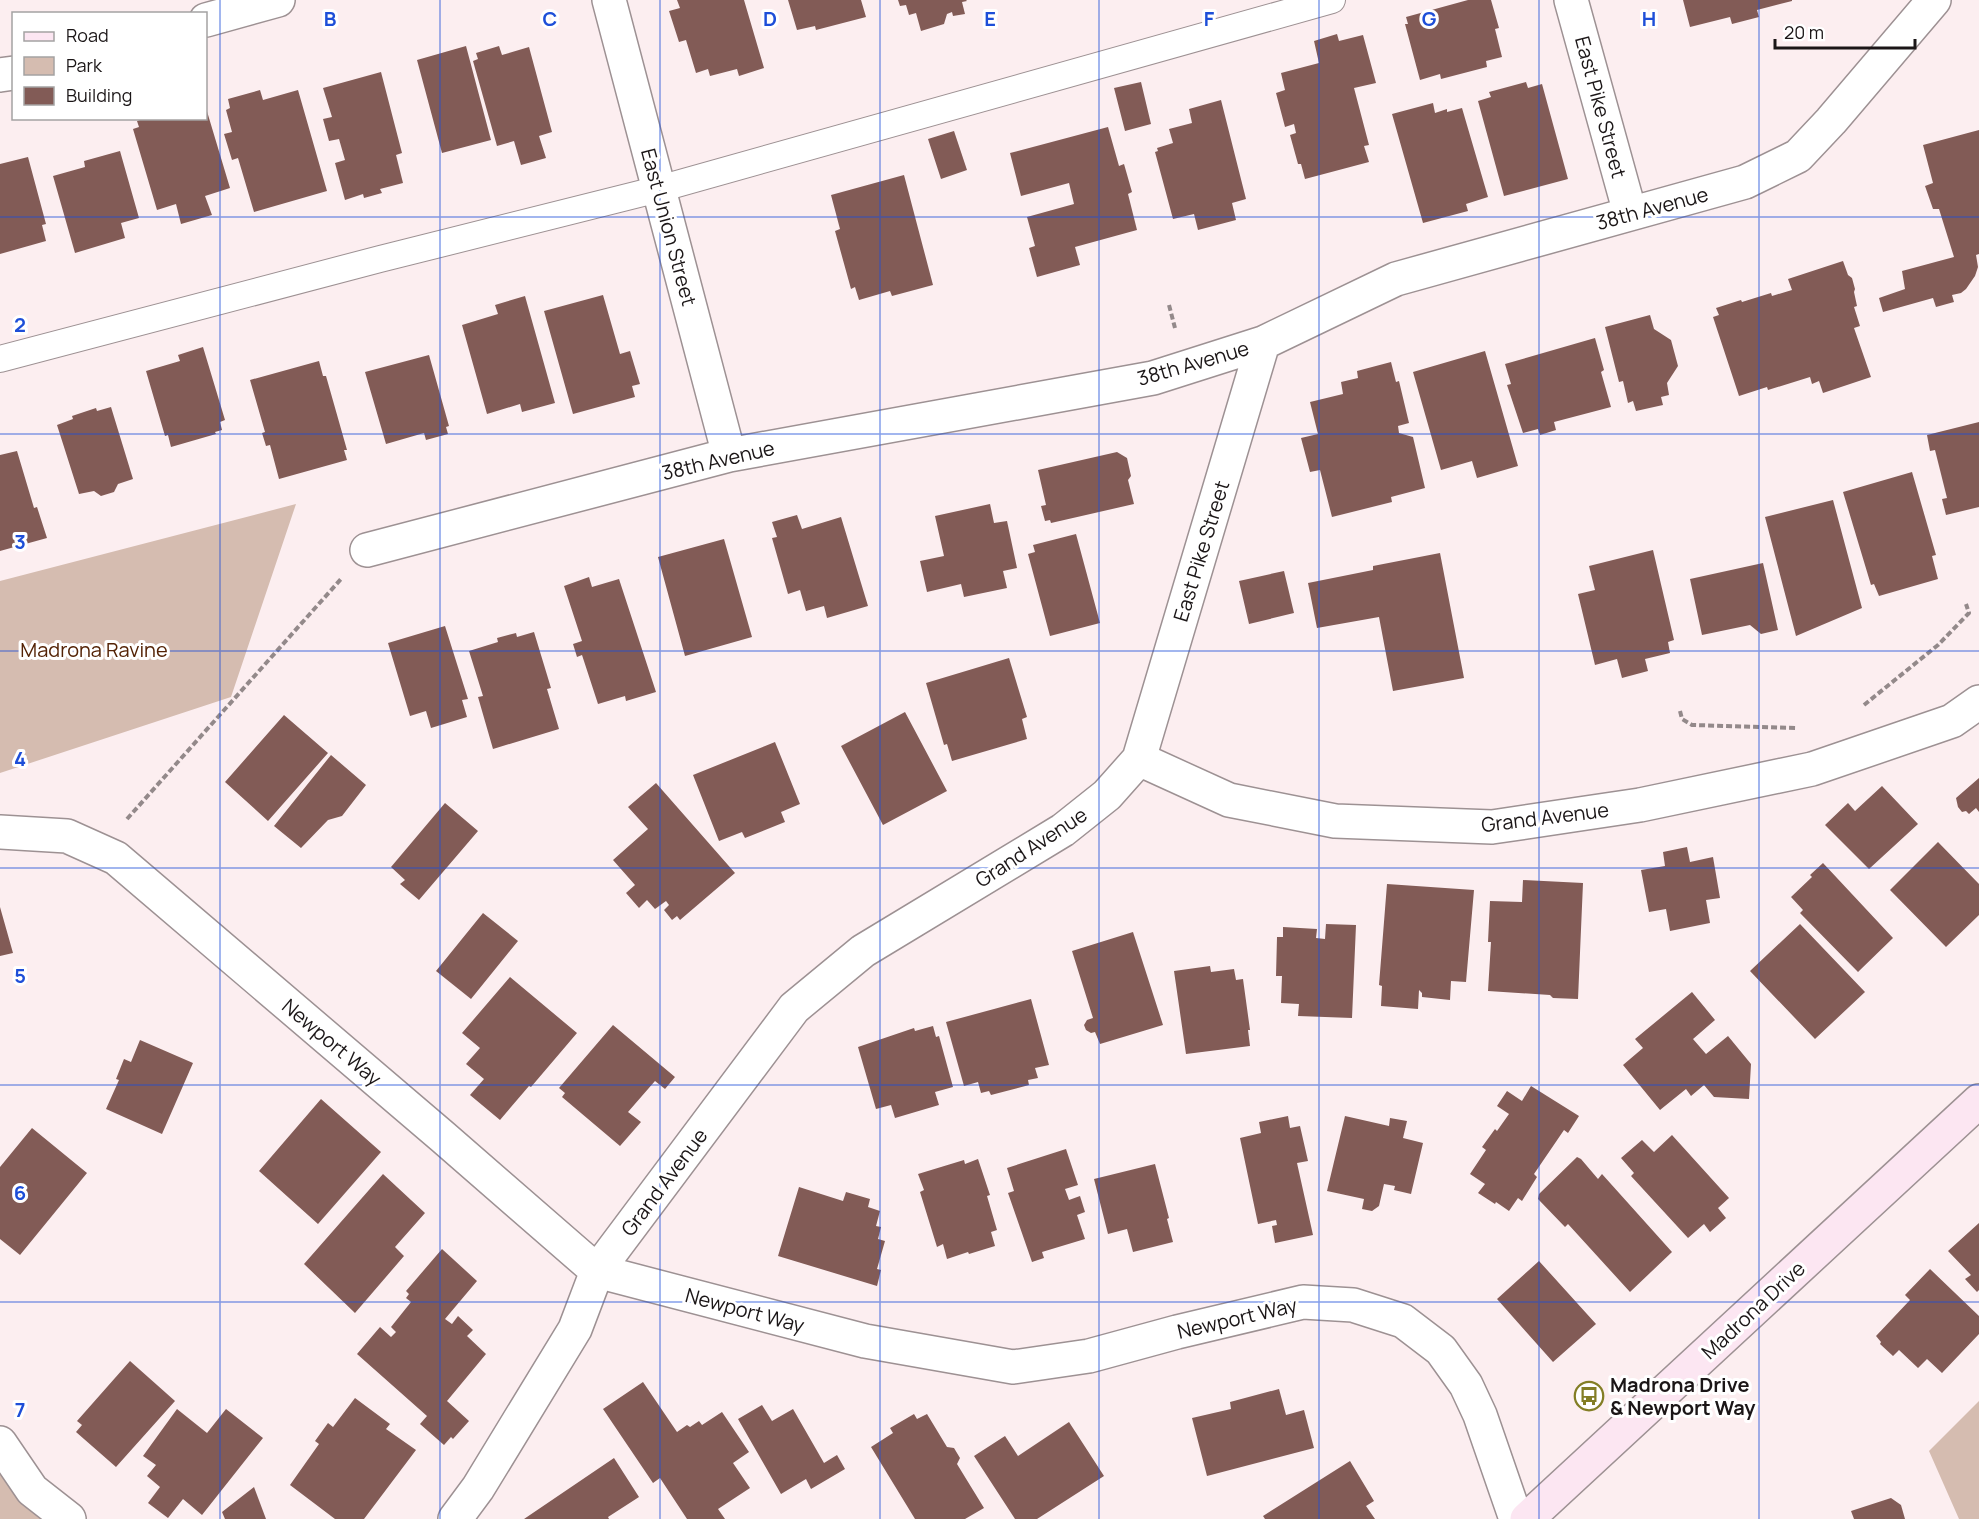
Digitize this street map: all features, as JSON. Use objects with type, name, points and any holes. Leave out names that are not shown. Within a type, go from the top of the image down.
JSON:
[{"type":"street","points":[[207,20],[278,0]]},
{"type":"street","name":"East Union Street","points":[[609,0],[729,455]]},
{"type":"street","name":"East Pike Street","points":[[1571,0],[1630,213]]},
{"type":"street","name":"38th Avenue","points":[[356,562],[729,455],[1153,378],[1263,343],[1396,279],[1745,182],[1798,156],[1831,121],[1934,0]]},
{"type":"street","name":"East Pike Street","points":[[1139,759],[1263,343]]},
{"type":"street","name":"Grand Avenue","points":[[455,1519],[478,1488],[575,1329],[597,1271],[794,1008],[863,951],[1064,831],[1107,795],[1139,759],[1229,800],[1335,821],[1492,826],[1640,805],[1812,769],[1952,721],[1979,702]]},
{"type":"street","name":"Newport Way","points":[[0,832],[67,836],[116,858],[597,1271],[865,1341],[1013,1367],[1089,1356],[1303,1302],[1353,1305],[1403,1321],[1441,1350],[1466,1385],[1480,1415],[1516,1519]]},
{"type":"street","name":"Madrona Drive","points":[[1527,1519],[1979,1101]]},
{"type":"street","points":[[0,1443],[32,1490],[69,1519]]},
{"type":"lane","points":[[0,359],[659,189],[1332,0]]},
{"type":"path","points":[[129,817],[356,562]]},
{"type":"path","points":[[1854,709],[1864,705],[1891,685],[1938,645],[1969,613],[1966,604]]},
{"type":"path","points":[[1680,711],[1682,719],[1692,725],[1798,728],[1807,724]]},
{"type":"green space","name":"Madrona Ravine","points":[[296,504],[231,697],[0,773],[0,581]]},
{"type":"green space","points":[[1979,1401],[1979,1519],[1959,1519],[1929,1451]]},
{"type":"green space","points":[[0,1443],[69,1519],[0,1519]]},
{"type":"building","points":[[677,0],[744,0],[764,68],[739,76],[737,69],[710,76],[708,69],[696,73],[686,40],[679,42],[669,11],[680,8]]},
{"type":"building","points":[[788,0],[861,0],[866,17],[816,30],[815,26],[797,30]]},
{"type":"building","points":[[898,0],[967,1],[962,2],[965,14],[953,16],[952,12],[947,14],[944,24],[921,31],[916,13],[909,15],[906,5],[900,6]]},
{"type":"building","points":[[1468,0],[1491,0],[1499,28],[1495,29],[1502,57],[1486,61],[1487,67],[1441,79],[1440,74],[1420,80],[1405,24],[1408,24],[1406,17]]},
{"type":"building","points":[[1683,0],[1792,1],[1757,10],[1759,17],[1732,24],[1730,17],[1690,27]]},
{"type":"building","points":[[1337,34],[1339,41],[1363,35],[1376,83],[1354,88],[1369,145],[1364,146],[1369,162],[1305,179],[1290,135],[1296,133],[1294,124],[1285,127],[1276,93],[1285,90],[1281,73],[1319,63],[1314,41]]},
{"type":"building","points":[[466,46],[491,140],[442,153],[417,60]]},
{"type":"building","points":[[499,46],[502,55],[529,47],[552,132],[539,136],[546,158],[521,165],[514,141],[497,146],[473,61],[478,59],[476,53]]},
{"type":"building","points":[[381,72],[402,153],[396,155],[403,183],[380,189],[382,193],[364,198],[363,194],[345,200],[335,163],[345,160],[339,139],[329,141],[323,119],[332,117],[323,88]]},
{"type":"building","points":[[1141,82],[1151,124],[1125,131],[1114,88]]},
{"type":"building","points":[[1526,82],[1528,88],[1542,84],[1568,179],[1504,196],[1478,101],[1491,97],[1489,92]]},
{"type":"building","points":[[260,90],[263,100],[298,90],[327,191],[254,212],[238,158],[232,160],[224,134],[232,132],[226,110],[230,108],[228,99]]},
{"type":"building","points":[[1221,100],[1246,199],[1232,203],[1236,220],[1198,230],[1194,214],[1173,219],[1155,152],[1158,151],[1157,148],[1173,143],[1169,129],[1192,123],[1189,109]]},
{"type":"building","points":[[1433,103],[1435,113],[1462,108],[1488,197],[1466,204],[1468,211],[1423,223],[1392,114]]},
{"type":"building","points":[[207,111],[230,188],[205,196],[212,215],[181,224],[176,204],[157,210],[133,129],[139,127],[137,121],[207,120]]},
{"type":"building","points":[[1108,127],[1119,166],[1124,164],[1132,192],[1128,194],[1137,230],[1075,247],[1080,265],[1037,277],[1029,248],[1035,246],[1027,217],[1074,204],[1069,183],[1021,196],[1010,153]]},
{"type":"building","points":[[1979,130],[1979,254],[1976,255],[1978,267],[1975,276],[1966,289],[1952,295],[1954,302],[1936,307],[1933,298],[1883,312],[1879,298],[1905,289],[1902,271],[1954,257],[1939,209],[1933,209],[1925,186],[1933,183],[1923,145]]},
{"type":"building","points":[[954,131],[967,170],[941,179],[928,139]]},
{"type":"building","points":[[120,151],[139,218],[121,223],[125,238],[75,253],[53,176],[85,167],[84,161]]},
{"type":"building","points":[[28,157],[46,224],[42,225],[46,241],[0,254],[0,164]]},
{"type":"building","points":[[904,175],[933,285],[892,296],[890,291],[859,300],[855,287],[851,289],[835,231],[840,229],[831,195]]},
{"type":"building","points":[[1843,261],[1855,289],[1857,306],[1854,307],[1860,326],[1854,328],[1871,377],[1823,393],[1819,381],[1812,384],[1810,377],[1739,396],[1713,317],[1719,315],[1716,308],[1741,300],[1742,302],[1771,293],[1772,296],[1792,290],[1788,279]]},
{"type":"building","points":[[603,295],[620,354],[630,351],[640,384],[632,386],[635,397],[573,414],[544,311]]},
{"type":"building","points":[[525,296],[555,403],[522,412],[520,404],[487,414],[462,325],[498,314],[495,305]]},
{"type":"building","points":[[1650,315],[1654,329],[1671,340],[1678,366],[1667,383],[1669,395],[1661,397],[1663,405],[1636,411],[1633,401],[1628,403],[1623,381],[1619,382],[1605,327]]},
{"type":"building","points":[[1595,338],[1604,370],[1601,372],[1611,407],[1554,422],[1556,430],[1540,435],[1538,429],[1523,433],[1507,385],[1511,384],[1505,364]]},
{"type":"building","points":[[203,347],[225,420],[220,422],[222,430],[215,432],[216,434],[171,447],[168,435],[165,436],[146,371],[180,361],[178,355]]},
{"type":"building","points":[[1485,351],[1518,466],[1477,478],[1472,461],[1441,470],[1413,372]]},
{"type":"building","points":[[429,355],[449,426],[446,427],[448,434],[426,440],[424,433],[386,444],[365,372]]},
{"type":"building","points":[[319,361],[323,376],[326,376],[347,450],[344,450],[347,460],[279,479],[270,445],[266,446],[262,433],[265,432],[250,380]]},
{"type":"building","points":[[1391,362],[1396,382],[1399,381],[1409,423],[1398,426],[1399,433],[1413,437],[1425,488],[1391,497],[1392,502],[1332,517],[1320,470],[1310,472],[1301,438],[1318,434],[1310,402],[1343,394],[1341,382],[1358,378],[1357,371]]},
{"type":"building","points":[[111,407],[133,479],[118,484],[114,492],[101,496],[94,491],[79,494],[57,425],[73,419],[72,416],[96,408],[97,411]]},
{"type":"building","points":[[1979,422],[1979,507],[1946,515],[1942,499],[1947,498],[1935,450],[1930,451],[1927,435]]},
{"type":"building","points":[[17,451],[34,508],[37,507],[47,538],[0,551],[0,455]]},
{"type":"building","points":[[1117,452],[1127,458],[1131,476],[1128,480],[1134,504],[1051,523],[1050,520],[1045,521],[1041,506],[1046,505],[1038,470]]},
{"type":"building","points":[[1912,472],[1936,555],[1932,556],[1938,579],[1879,596],[1874,584],[1871,585],[1843,492]]},
{"type":"building","points":[[1833,500],[1862,608],[1796,636],[1765,517]]},
{"type":"building","points":[[990,504],[994,523],[1007,521],[1017,568],[1003,571],[1007,588],[964,597],[961,584],[927,592],[920,561],[944,556],[935,516]]},
{"type":"building","points":[[797,515],[802,529],[841,517],[868,606],[827,618],[824,606],[806,611],[800,590],[788,594],[772,538],[777,537],[772,522]]},
{"type":"building","points":[[1076,534],[1100,623],[1050,636],[1028,554],[1035,552],[1033,545]]},
{"type":"building","points":[[724,539],[752,637],[685,656],[658,557]]},
{"type":"building","points":[[1653,550],[1674,640],[1668,642],[1670,653],[1645,659],[1648,671],[1622,678],[1617,659],[1595,665],[1578,594],[1595,590],[1589,566]]},
{"type":"building","points":[[1440,553],[1464,678],[1393,691],[1379,617],[1317,628],[1308,583],[1373,570],[1373,566]]},
{"type":"building","points":[[1763,563],[1778,630],[1761,634],[1750,625],[1702,635],[1690,579]]},
{"type":"building","points":[[1284,571],[1294,613],[1249,624],[1239,581]]},
{"type":"building","points":[[589,577],[592,587],[619,579],[656,692],[626,701],[625,696],[598,704],[582,655],[577,657],[573,644],[582,641],[564,586]]},
{"type":"building","points":[[445,626],[468,699],[462,700],[467,717],[431,728],[426,711],[410,716],[388,643]]},
{"type":"building","points":[[534,632],[551,688],[547,689],[559,729],[493,749],[478,697],[483,696],[469,651],[498,642],[497,638],[516,633],[517,637]]},
{"type":"building","points":[[1009,658],[1027,717],[1022,719],[1027,739],[952,761],[947,744],[944,745],[926,683]]},
{"type":"building","points":[[905,712],[947,791],[883,825],[841,746]]},
{"type":"building","points":[[284,715],[328,753],[268,821],[225,782]]},
{"type":"building","points":[[775,742],[800,804],[781,812],[785,822],[745,838],[742,832],[719,841],[693,775]]},
{"type":"building","points":[[331,755],[366,785],[342,816],[328,820],[301,848],[274,826]]},
{"type":"building","points":[[1979,778],[1979,812],[1976,808],[1969,814],[1966,811],[1962,812],[1956,798]]},
{"type":"building","points":[[656,783],[735,873],[680,920],[677,916],[672,920],[664,910],[669,905],[666,901],[655,909],[647,900],[639,908],[626,893],[635,885],[613,860],[648,829],[628,807]]},
{"type":"building","points":[[1882,786],[1918,824],[1869,869],[1825,825],[1848,803],[1855,811]]},
{"type":"building","points":[[445,803],[478,831],[419,900],[400,884],[405,880],[391,867]]},
{"type":"building","points":[[1938,842],[1979,884],[1979,915],[1946,947],[1890,890]]},
{"type":"building","points":[[1687,847],[1690,862],[1713,857],[1720,898],[1706,900],[1710,923],[1670,931],[1666,909],[1649,912],[1641,870],[1665,866],[1663,852]]},
{"type":"building","points":[[1823,863],[1893,938],[1858,972],[1800,913],[1803,910],[1791,897]]},
{"type":"building","points":[[1523,880],[1583,883],[1578,999],[1488,991],[1491,942],[1488,942],[1490,901],[1522,902]]},
{"type":"building","points":[[1387,884],[1474,890],[1466,982],[1451,981],[1450,1000],[1422,997],[1419,990],[1418,1009],[1381,1006],[1382,986],[1379,985]]},
{"type":"building","points":[[0,907],[13,953],[0,956]]},
{"type":"building","points":[[483,913],[518,941],[471,999],[436,971]]},
{"type":"building","points":[[1326,924],[1356,925],[1352,1018],[1298,1016],[1299,1004],[1281,1003],[1282,976],[1276,976],[1277,937],[1283,937],[1283,927],[1317,929],[1316,938],[1325,939]]},
{"type":"building","points":[[1800,924],[1865,992],[1815,1039],[1750,971]]},
{"type":"building","points":[[1133,932],[1163,1025],[1100,1044],[1095,1032],[1091,1033],[1086,1030],[1084,1025],[1087,1020],[1093,1018],[1072,951]]},
{"type":"building","points":[[1210,966],[1211,972],[1234,969],[1236,980],[1243,979],[1250,1046],[1186,1054],[1174,971]]},
{"type":"building","points":[[510,977],[577,1033],[500,1120],[470,1095],[484,1079],[466,1064],[480,1048],[462,1033]]},
{"type":"building","points":[[1692,992],[1715,1020],[1693,1039],[1706,1054],[1728,1036],[1751,1064],[1749,1099],[1714,1097],[1704,1085],[1691,1096],[1686,1089],[1660,1110],[1623,1065],[1643,1048],[1635,1039]]},
{"type":"building","points":[[1031,999],[1049,1065],[1035,1068],[1038,1078],[1028,1080],[1029,1085],[991,1095],[989,1091],[981,1093],[978,1082],[964,1086],[946,1022]]},
{"type":"building","points":[[613,1025],[675,1077],[665,1089],[655,1081],[628,1112],[641,1122],[620,1146],[562,1097],[565,1093],[559,1088]]},
{"type":"building","points":[[933,1026],[936,1037],[939,1036],[953,1087],[935,1092],[939,1105],[895,1118],[891,1105],[876,1109],[858,1047],[914,1028],[915,1031]]},
{"type":"building","points":[[140,1040],[193,1063],[162,1134],[106,1109],[119,1080],[116,1079],[124,1059],[131,1062]]},
{"type":"building","points":[[1531,1086],[1579,1116],[1568,1133],[1564,1130],[1534,1174],[1537,1177],[1522,1201],[1518,1198],[1509,1211],[1478,1193],[1485,1184],[1470,1174],[1486,1150],[1482,1147],[1509,1114],[1497,1106],[1507,1091],[1522,1101]]},
{"type":"building","points":[[321,1099],[381,1152],[318,1224],[259,1171]]},
{"type":"building","points":[[1288,1116],[1290,1128],[1300,1126],[1308,1161],[1297,1163],[1313,1235],[1275,1243],[1272,1226],[1277,1225],[1276,1220],[1258,1224],[1240,1138],[1261,1133],[1259,1122]]},
{"type":"building","points":[[1345,1116],[1389,1126],[1390,1118],[1407,1121],[1403,1138],[1423,1143],[1411,1194],[1394,1190],[1395,1186],[1384,1184],[1379,1206],[1372,1211],[1362,1209],[1364,1199],[1327,1191]]},
{"type":"building","points":[[32,1128],[87,1173],[20,1255],[0,1239],[0,1167]]},
{"type":"building","points":[[1672,1135],[1729,1198],[1718,1208],[1726,1218],[1710,1232],[1704,1224],[1688,1238],[1631,1176],[1634,1173],[1621,1158],[1642,1140],[1654,1152]]},
{"type":"building","points":[[1066,1149],[1078,1185],[1065,1189],[1069,1200],[1080,1196],[1085,1212],[1077,1215],[1085,1239],[1042,1252],[1044,1258],[1032,1262],[1008,1193],[1014,1191],[1007,1168]]},
{"type":"building","points":[[1577,1157],[1598,1179],[1602,1174],[1672,1252],[1630,1292],[1568,1224],[1565,1227],[1538,1199],[1539,1194]]},
{"type":"building","points":[[978,1159],[990,1195],[987,1196],[997,1230],[991,1232],[995,1246],[947,1259],[943,1244],[937,1247],[920,1192],[924,1190],[918,1174],[964,1160],[965,1164]]},
{"type":"building","points":[[1155,1164],[1173,1242],[1133,1252],[1127,1229],[1108,1234],[1094,1179]]},
{"type":"building","points":[[383,1174],[425,1213],[395,1247],[404,1256],[355,1313],[304,1264]]},
{"type":"building","points":[[799,1187],[843,1201],[846,1192],[870,1199],[868,1207],[880,1211],[876,1226],[881,1227],[878,1239],[885,1241],[877,1269],[881,1270],[877,1286],[778,1256]]},
{"type":"building","points":[[1979,1223],[1979,1290],[1977,1292],[1965,1279],[1971,1275],[1948,1251]]},
{"type":"building","points":[[442,1249],[477,1281],[445,1319],[452,1324],[458,1316],[473,1330],[467,1336],[486,1354],[447,1401],[469,1421],[453,1439],[451,1437],[444,1445],[420,1424],[427,1416],[357,1354],[380,1327],[391,1337],[396,1332],[391,1327],[411,1302],[406,1298],[409,1294],[406,1291]]},
{"type":"building","points":[[1539,1261],[1596,1324],[1553,1362],[1497,1299]]},
{"type":"building","points":[[1930,1269],[1979,1316],[1979,1334],[1942,1373],[1927,1359],[1918,1368],[1899,1350],[1893,1356],[1880,1344],[1876,1336],[1910,1300],[1905,1295]]},
{"type":"building","points":[[130,1361],[175,1401],[116,1467],[76,1432],[82,1425],[77,1421]]},
{"type":"building","points":[[643,1382],[677,1432],[699,1421],[702,1425],[722,1412],[749,1452],[733,1463],[750,1488],[718,1509],[725,1519],[687,1519],[660,1478],[653,1483],[603,1409]]},
{"type":"building","points":[[1279,1389],[1286,1415],[1304,1410],[1314,1448],[1207,1476],[1192,1418],[1231,1409],[1230,1402]]},
{"type":"building","points":[[355,1398],[390,1424],[386,1429],[416,1450],[364,1519],[335,1519],[290,1485],[319,1444],[315,1441],[328,1423],[333,1427]]},
{"type":"building","points":[[762,1405],[772,1421],[793,1409],[824,1463],[837,1455],[845,1469],[811,1489],[806,1479],[781,1494],[738,1419]]},
{"type":"building","points":[[177,1409],[207,1433],[226,1409],[263,1438],[202,1515],[183,1499],[168,1518],[148,1503],[160,1487],[147,1476],[156,1465],[143,1456]]},
{"type":"building","points":[[914,1414],[917,1419],[927,1414],[947,1447],[954,1448],[960,1458],[957,1464],[984,1508],[965,1519],[915,1519],[871,1447],[893,1433],[890,1428]]},
{"type":"building","points":[[1069,1422],[1104,1476],[1037,1519],[1015,1519],[974,1456],[1005,1436],[1018,1456]]},
{"type":"building","points":[[614,1458],[639,1497],[608,1517],[609,1519],[524,1519]]},
{"type":"building","points":[[1350,1461],[1374,1501],[1366,1506],[1375,1519],[1265,1519],[1263,1516]]},
{"type":"building","points":[[254,1487],[266,1519],[225,1519],[222,1512]]},
{"type":"building","points":[[1891,1498],[1901,1505],[1905,1519],[1854,1519],[1851,1511]]},
{"type":"place","name":"Madrona Drive & Newport Way","points":[[1589,1396]]}]
